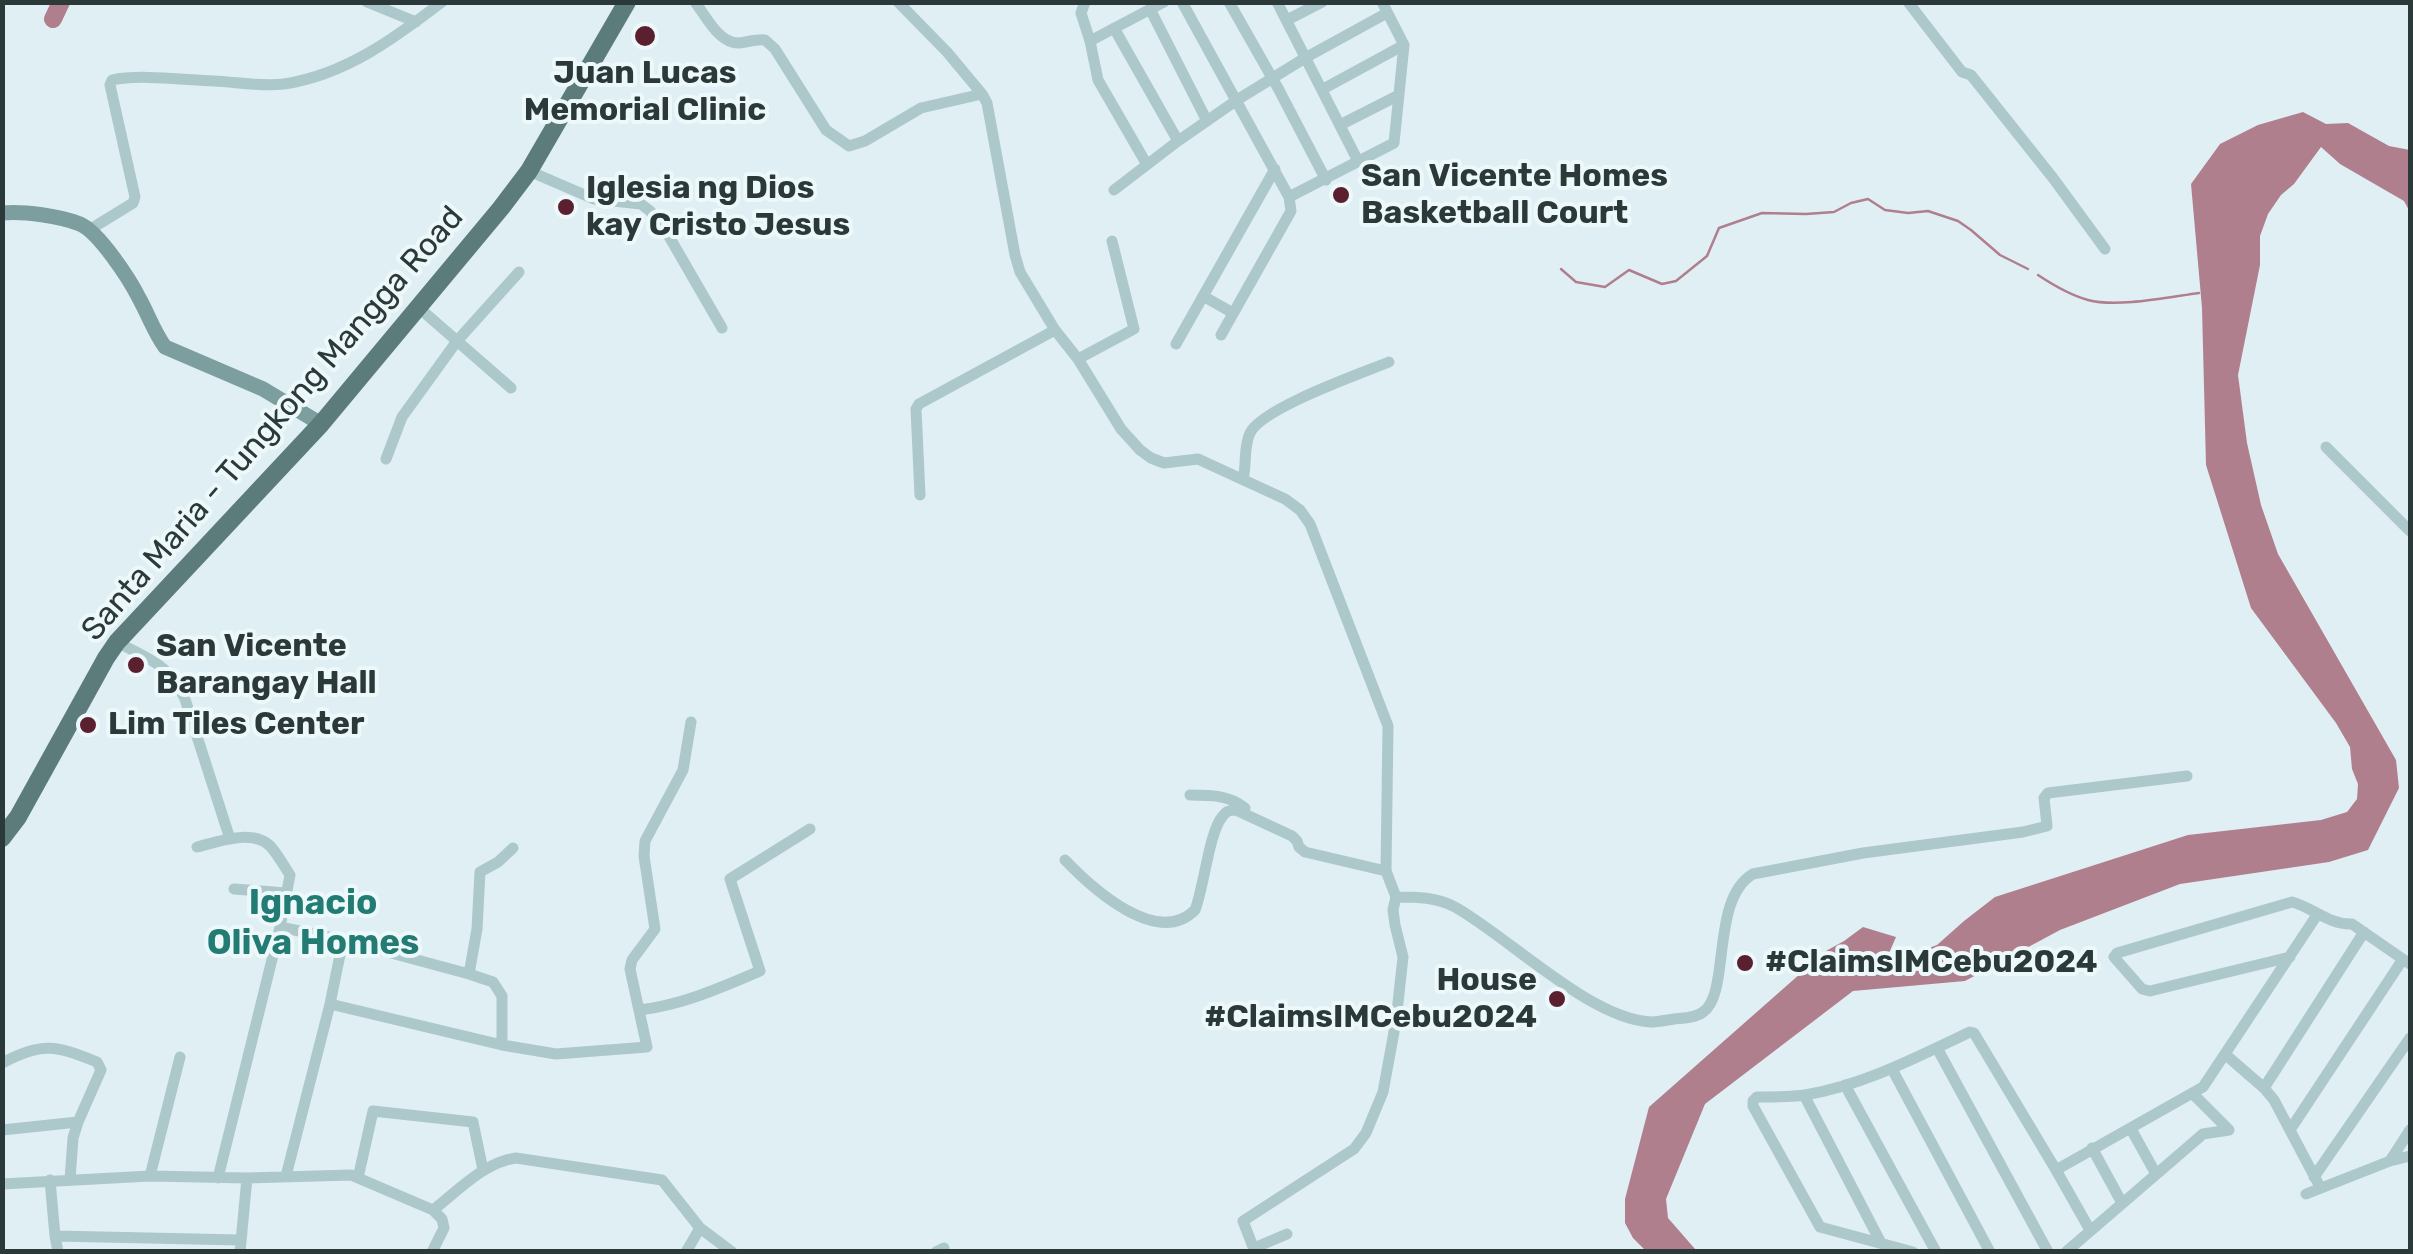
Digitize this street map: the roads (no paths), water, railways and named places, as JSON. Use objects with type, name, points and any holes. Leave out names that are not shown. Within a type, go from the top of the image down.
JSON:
[{"type":"main road","name":"Santa Maria - Tungkong Mangga Road","points":[[2,838],[18,817],[117,642],[321,424],[529,171],[627,2]]},
{"type":"street","points":[[367,2],[416,22]]},
{"type":"street","points":[[89,230],[133,203],[134,197],[112,80],[282,84],[358,60],[442,2]]},
{"type":"street","points":[[695,2],[730,42],[765,40],[776,49],[826,130],[849,146],[865,141],[920,108],[982,94]]},
{"type":"street","points":[[898,2],[947,52],[988,103],[1020,272],[1121,429],[1151,458],[1164,463],[1198,458],[1300,510],[1310,524],[1388,726],[1386,871],[1396,897],[1395,924],[1403,957],[1384,1092],[1366,1133],[1354,1148],[1243,1220],[1254,1250],[1286,1234]]},
{"type":"street","points":[[1085,2],[1082,13],[1098,80],[1146,163]]},
{"type":"street","points":[[1090,41],[1164,2]]},
{"type":"street","points":[[1182,2],[1276,169],[1291,211],[1220,336]]},
{"type":"street","points":[[1229,2],[1326,180]]},
{"type":"street","points":[[1277,2],[1358,161]]},
{"type":"street","points":[[1286,20],[1322,2]]},
{"type":"street","points":[[1908,2],[1962,72],[1983,90],[2105,249]]},
{"type":"street","points":[[1114,190],[1237,100],[1384,8],[1404,44],[1394,143],[1288,197]]},
{"type":"street","points":[[1151,11],[1207,121]]},
{"type":"street","points":[[1114,28],[1178,141]]},
{"type":"street","points":[[1322,90],[1404,44]]},
{"type":"street","points":[[1340,124],[1399,95]]},
{"type":"street","points":[[1176,344],[1276,169]]},
{"type":"street","points":[[529,171],[594,199],[640,204],[650,210],[722,328]]},
{"type":"street","points":[[2,213],[24,211],[80,224],[118,264],[165,347],[264,389],[321,424]]},
{"type":"street","points":[[1078,358],[1134,330],[1112,240]]},
{"type":"street","points":[[386,459],[402,417],[457,341],[519,272]]},
{"type":"street","points":[[1203,296],[1233,313]]},
{"type":"street","points":[[418,306],[510,388]]},
{"type":"street","points":[[920,495],[916,408],[919,404],[1055,330]]},
{"type":"street","points":[[1243,479],[1248,439],[1259,421],[1314,392],[1389,362]]},
{"type":"street","points":[[2326,447],[2410,532]]},
{"type":"street","points":[[117,642],[164,667],[176,680],[230,840]]},
{"type":"street","points":[[330,1004],[556,1054],[647,1048],[630,969],[632,960],[655,930],[645,841],[683,770],[691,722]]},
{"type":"street","points":[[1396,897],[1426,897],[1456,908],[1585,997],[1623,1016],[1651,1022],[1689,1018],[1704,1012],[1714,998],[1726,921],[1742,881],[1753,874],[1863,853],[2023,832],[2047,826],[2044,798],[2048,793],[2186,776]]},
{"type":"street","points":[[1190,795],[1232,800],[1250,816]]},
{"type":"street","points":[[1064,860],[1088,884],[1127,912],[1170,923],[1186,919],[1195,910],[1215,832],[1222,816],[1231,810],[1292,836],[1305,852],[1386,871]]},
{"type":"street","points":[[639,1010],[666,1007],[760,970],[730,879],[810,829]]},
{"type":"street","points":[[196,847],[252,838],[269,844],[290,876],[218,1178]]},
{"type":"street","points":[[469,974],[477,929],[480,872],[513,848]]},
{"type":"street","points":[[234,890],[286,893]]},
{"type":"street","points":[[2290,957],[2146,990],[2114,957],[2298,902],[2317,915],[2352,924],[2407,961],[2290,1130]]},
{"type":"street","points":[[2056,1170],[2203,1087],[2317,915]]},
{"type":"street","points":[[280,927],[343,940],[493,982],[502,996],[502,1045]]},
{"type":"street","points":[[2264,1088],[2364,932]]},
{"type":"street","points":[[286,1176],[343,940]]},
{"type":"street","points":[[1913,1252],[1820,1227],[1753,1101],[1804,1095],[1845,1084],[1892,1069],[1970,1032],[1976,1036],[2090,1230]]},
{"type":"street","points":[[2306,1194],[2410,1038]]},
{"type":"street","points":[[2,1063],[29,1049],[46,1046],[97,1062],[101,1070],[73,1138],[70,1180]]},
{"type":"street","points":[[1936,1048],[2048,1252]]},
{"type":"street","points":[[2226,1055],[2264,1088],[2317,1182]]},
{"type":"street","points":[[150,1176],[180,1057]]},
{"type":"street","points":[[1892,1069],[1990,1252]]},
{"type":"street","points":[[1845,1084],[1936,1252]]},
{"type":"street","points":[[2066,1252],[2203,1134],[2229,1130],[2193,1094]]},
{"type":"street","points":[[1804,1095],[1880,1243]]},
{"type":"street","points":[[358,1178],[373,1111],[473,1122],[483,1170]]},
{"type":"street","points":[[2,1130],[78,1122]]},
{"type":"street","points":[[2131,1130],[2156,1174]]},
{"type":"street","points":[[2390,1161],[2410,1130]]},
{"type":"street","points":[[2092,1148],[2122,1203]]},
{"type":"street","points":[[2317,1182],[2410,1156]]},
{"type":"street","points":[[432,1210],[483,1170],[504,1159],[516,1158],[662,1180],[700,1228],[732,1252]]},
{"type":"street","points":[[2,1184],[150,1176],[351,1175],[432,1210],[442,1219],[444,1228],[432,1252]]},
{"type":"street","points":[[55,1236],[240,1246],[247,1178]]},
{"type":"street","points":[[50,1180],[58,1252]]},
{"type":"street","points":[[686,1252],[700,1228]]},
{"type":"waterway","points":[[53,19],[61,2]]},
{"type":"waterway","points":[[1561,269],[1576,282],[1605,287],[1629,270],[1662,284],[1676,281],[1707,256],[1719,228],[1762,213],[1834,212],[1868,199],[1885,210],[1928,211],[1958,221],[2000,255],[2028,269]]},
{"type":"waterway","points":[[2038,275],[2075,295],[2100,302],[2199,293]]},
{"type":"place","name":"Juan Lucas Memorial Clinic","points":[[645,36]]},
{"type":"place","name":"San Vicente Homes Basketball Court","points":[[1341,195]]},
{"type":"place","name":"Iglesia ng Dios kay Cristo Jesus","points":[[566,207]]},
{"type":"place","name":"San Vicente Barangay Hall","points":[[136,665]]},
{"type":"place","name":"Lim Tiles Center","points":[[88,725]]},
{"type":"place","name":"#ClaimsIMCebu2024","points":[[1745,963]]},
{"type":"place","name":"House #ClaimsIMCebu2024","points":[[1557,999]]},
{"type":"district","name":"Ignacio Oliva Homes","points":[[313,924]]}]
